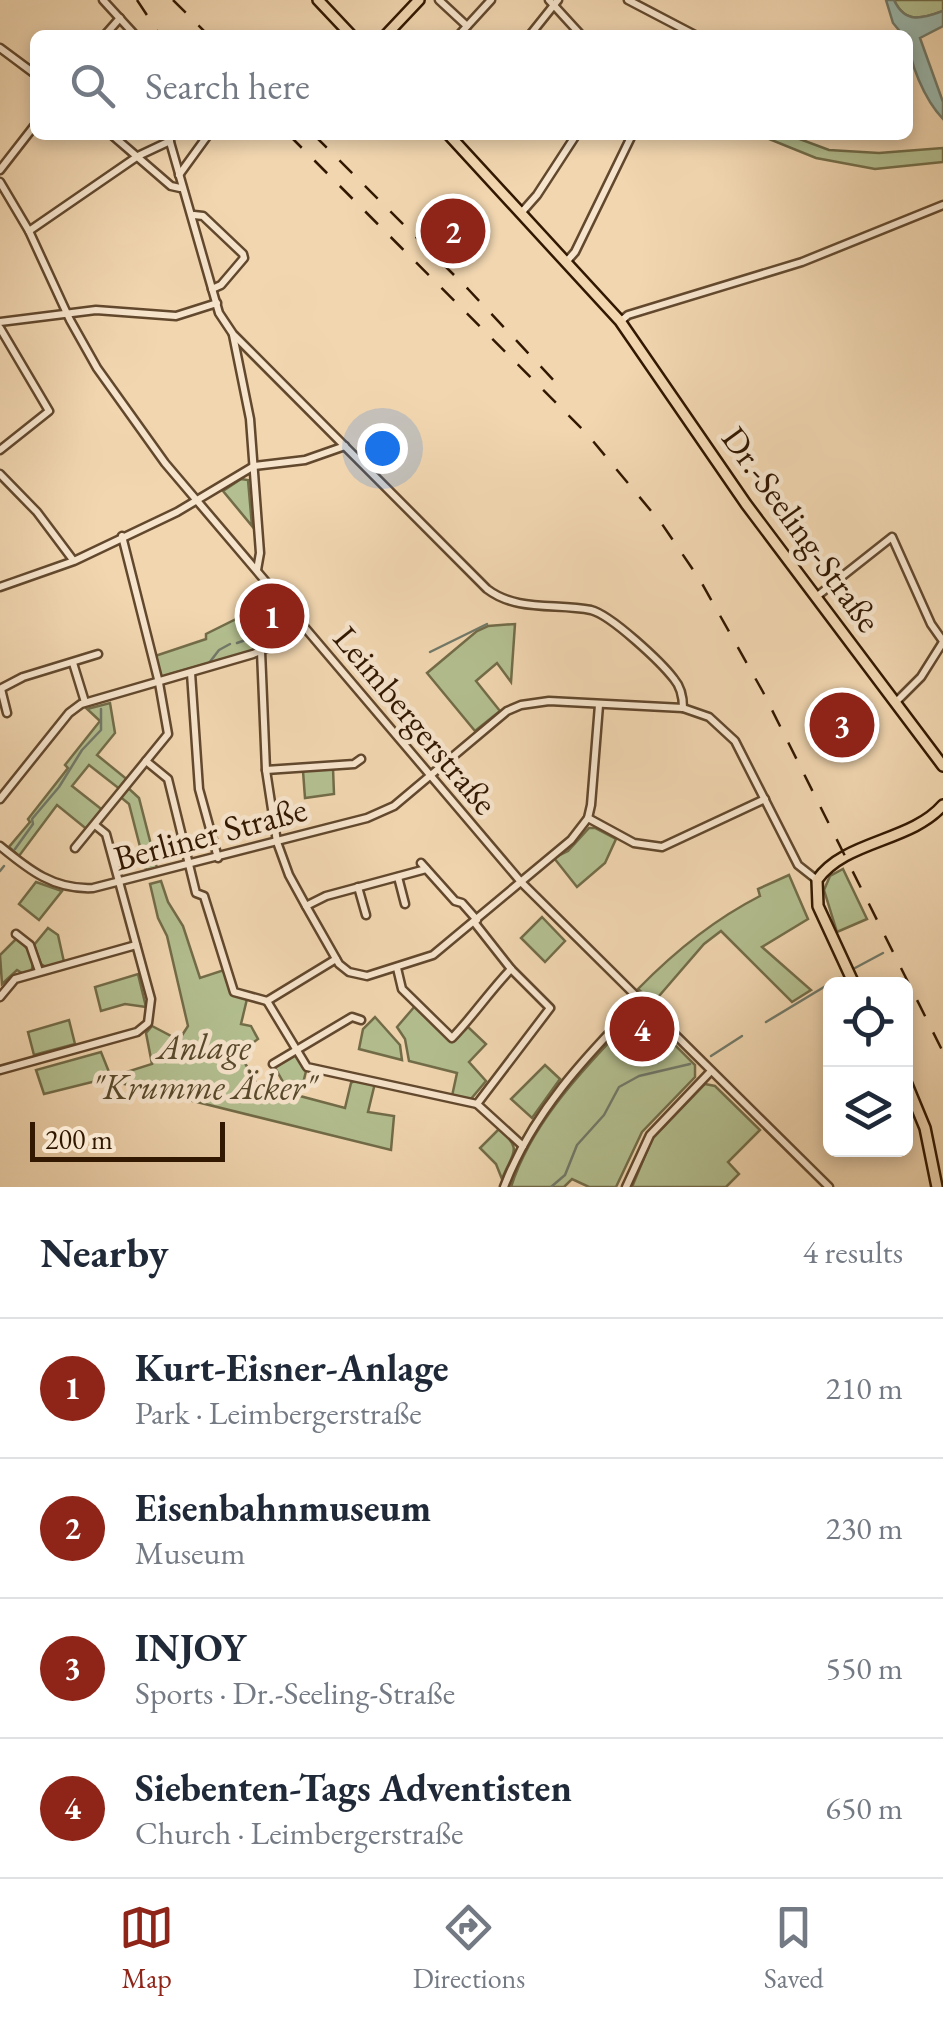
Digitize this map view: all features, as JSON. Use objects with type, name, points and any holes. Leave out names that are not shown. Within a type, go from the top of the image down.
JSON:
[{"type":"main road","points":[[318,0],[347,30]]},
{"type":"main road","points":[[391,30],[418,0]]},
{"type":"main road","name":"Dr.-Seeling-Straße","points":[[456,140],[620,322],[746,504],[942,763]]},
{"type":"main road","points":[[851,977],[818,906],[817,880],[834,863],[930,817],[943,805]]},
{"type":"main road","points":[[913,1099],[925,1128],[937,1187]]},
{"type":"street","points":[[103,0],[131,30]]},
{"type":"street","points":[[438,0],[467,26]]},
{"type":"street","points":[[463,30],[491,0]]},
{"type":"street","points":[[628,0],[686,30]]},
{"type":"street","points":[[533,30],[553,2],[577,30]]},
{"type":"street","points":[[109,30],[120,18]]},
{"type":"street","points":[[0,48],[30,70]]},
{"type":"street","points":[[0,170],[30,131]]},
{"type":"street","points":[[118,140],[171,186],[182,189]]},
{"type":"street","points":[[29,231],[166,140]]},
{"type":"street","points":[[169,140],[224,323],[487,589],[518,604],[592,610],[608,618],[676,680],[682,708],[699,712],[728,733],[743,753],[798,866],[817,880]]},
{"type":"street","points":[[178,175],[204,140]]},
{"type":"street","points":[[522,212],[538,196],[573,140]]},
{"type":"street","points":[[566,261],[575,252],[630,140]]},
{"type":"street","name":"Leimbergerstraße","points":[[0,182],[29,231],[72,325],[106,382],[196,500],[522,882],[828,1187]]},
{"type":"street","points":[[620,322],[628,314],[802,262],[943,206]]},
{"type":"street","points":[[194,215],[202,216],[244,258],[212,289]]},
{"type":"street","points":[[0,450],[49,411],[0,325],[66,312],[108,310],[176,316],[216,303]]},
{"type":"street","points":[[234,334],[250,419],[260,553],[256,570]]},
{"type":"street","points":[[0,587],[74,561],[254,466],[305,460],[345,446]]},
{"type":"street","points":[[0,474],[37,512],[74,561]]},
{"type":"street","points":[[75,848],[168,734],[122,536]]},
{"type":"street","points":[[816,597],[892,537],[931,624],[943,641],[921,677],[896,702]]},
{"type":"street","points":[[0,800],[69,713],[85,702],[261,651],[299,621]]},
{"type":"street","points":[[261,651],[266,770],[278,842],[289,875],[336,958],[356,975],[367,976],[434,955],[571,840],[588,818],[594,790],[599,704]]},
{"type":"street","points":[[7,714],[0,689],[23,677],[98,654]]},
{"type":"street","points":[[73,663],[85,702]]},
{"type":"street","points":[[191,673],[199,789],[218,858]]},
{"type":"street","name":"Berliner Straße","points":[[0,846],[30,870],[60,885],[85,888],[119,883],[378,815],[503,714],[519,706],[549,701],[682,708]]},
{"type":"street","points":[[266,770],[354,764],[361,758]]},
{"type":"street","points":[[146,761],[168,779],[196,893],[204,896],[234,992],[267,1001],[307,1067],[477,1104],[523,1146]]},
{"type":"street","points":[[0,778],[10,787]]},
{"type":"street","points":[[588,818],[634,843],[662,847],[765,799]]},
{"type":"street","points":[[0,1070],[144,1027],[150,1016],[151,999],[106,834],[94,825]]},
{"type":"street","points":[[306,906],[423,866],[455,901],[462,903],[512,969],[550,1008],[477,1104]]},
{"type":"street","points":[[398,876],[405,904]]},
{"type":"street","points":[[358,887],[366,915]]},
{"type":"street","points":[[16,934],[30,945],[39,971]]},
{"type":"street","points":[[0,997],[3,987],[15,979],[136,945]]},
{"type":"street","points":[[267,1001],[336,958]]},
{"type":"street","points":[[397,968],[402,989],[452,1038],[512,969]]},
{"type":"street","points":[[504,1187],[523,1146],[564,1084],[640,1000]]},
{"type":"street","points":[[273,1064],[352,1016],[362,1020]]},
{"type":"street","points":[[626,1187],[648,1137],[710,1070]]},
{"type":"green space","points":[[894,0],[943,0],[943,11],[909,16]]},
{"type":"green space","points":[[771,140],[802,140],[829,150],[879,153],[943,148],[943,162],[875,169],[816,158]]},
{"type":"green space","points":[[241,479],[248,480],[252,526],[223,491]]},
{"type":"green space","points":[[258,585],[293,624],[253,653],[160,680],[152,657],[206,639],[206,634],[256,609]]},
{"type":"green space","points":[[515,624],[511,682],[497,663],[476,681],[500,711],[475,731],[427,673],[477,631]]},
{"type":"green space","points":[[110,703],[115,733],[97,755],[129,781],[126,786],[139,798],[157,868],[146,870],[129,804],[118,795],[121,790],[89,765],[72,786],[105,812],[89,831],[57,805],[19,856],[9,847],[100,721],[87,709]]},
{"type":"green space","points":[[333,768],[334,794],[305,798],[303,771]]},
{"type":"green space","points":[[589,828],[616,839],[605,863],[577,887],[554,858],[568,851]]},
{"type":"green space","points":[[843,869],[867,919],[837,932],[824,890],[830,876]]},
{"type":"green space","points":[[789,875],[808,919],[762,947],[811,990],[792,1002],[721,931],[704,944],[653,1003],[638,989],[695,937],[760,896],[758,889]]},
{"type":"green space","name":"Anlage \"Krumme Äcker\"","points":[[161,881],[183,926],[200,978],[224,970],[232,995],[247,999],[241,1024],[251,1026],[258,1039],[239,1053],[266,1099],[286,1096],[273,1064],[297,1050],[307,1067],[300,1096],[345,1108],[351,1083],[358,1079],[375,1083],[368,1112],[394,1116],[391,1150],[104,1079],[44,1094],[36,1070],[101,1052],[111,1077],[152,1064],[146,1033],[152,1026],[179,1040],[188,1026],[150,884]]},
{"type":"green space","points":[[36,882],[62,891],[39,920],[19,904]]},
{"type":"green space","points":[[542,917],[565,941],[545,962],[521,938]]},
{"type":"green space","points":[[48,928],[58,935],[64,962],[46,967],[34,945]]},
{"type":"green space","points":[[17,938],[30,953],[31,972],[17,970],[2,984],[0,955]]},
{"type":"green space","points":[[138,974],[146,1007],[125,1004],[101,1011],[95,987]]},
{"type":"green space","points":[[415,1006],[452,1042],[468,1027],[486,1044],[469,1062],[486,1081],[470,1100],[452,1096],[457,1073],[409,1061],[405,1039],[397,1027]]},
{"type":"green space","points":[[375,1017],[400,1045],[402,1060],[359,1049],[363,1029]]},
{"type":"green space","points":[[69,1020],[75,1044],[34,1055],[28,1032]]},
{"type":"green space","points":[[617,1034],[640,1055],[658,1062],[675,1045],[695,1065],[695,1077],[642,1132],[616,1187],[589,1187],[572,1179],[564,1187],[511,1187],[542,1124]]},
{"type":"green space","points":[[545,1065],[560,1079],[532,1118],[511,1099]]},
{"type":"green space","points":[[705,1084],[715,1086],[760,1130],[728,1162],[739,1174],[726,1187],[632,1187],[652,1139]]},
{"type":"green space","points":[[499,1129],[514,1147],[502,1179],[496,1164],[480,1148]]},
{"type":"water","points":[[886,0],[894,0],[909,16],[943,11],[943,26],[920,38],[943,102],[943,119],[914,68],[913,30],[899,30]]},
{"type":"waterway","points":[[268,633],[278,630],[282,622]]},
{"type":"waterway","points":[[430,652],[487,624]]},
{"type":"waterway","points":[[237,643],[260,635]]},
{"type":"waterway","points":[[170,674],[209,663],[230,644]]},
{"type":"waterway","points":[[15,849],[33,824],[32,819],[101,730],[101,709]]},
{"type":"waterway","points":[[0,871],[4,866]]},
{"type":"waterway","points":[[855,968],[883,953]]},
{"type":"waterway","points":[[766,1022],[823,988]]},
{"type":"waterway","points":[[711,1056],[742,1036]]},
{"type":"waterway","points":[[551,1187],[565,1175],[577,1145],[604,1115],[619,1087],[639,1076],[690,1064]]},
{"type":"railway","points":[[137,0],[157,30]]},
{"type":"railway","points":[[173,0],[203,30]]},
{"type":"railway","points":[[294,140],[587,434],[662,524],[700,580],[763,692],[943,1052]]},
{"type":"railway","points":[[319,140],[559,386]]},
{"type":"place","name":"Eisenbahnmuseum","points":[[453,231]]},
{"type":"place","name":"Kurt-Eisner-Anlage","points":[[272,616]]},
{"type":"place","name":"INJOY","points":[[842,725]]},
{"type":"place","name":"Siebenten-Tags Adventisten","points":[[642,1029]]}]
